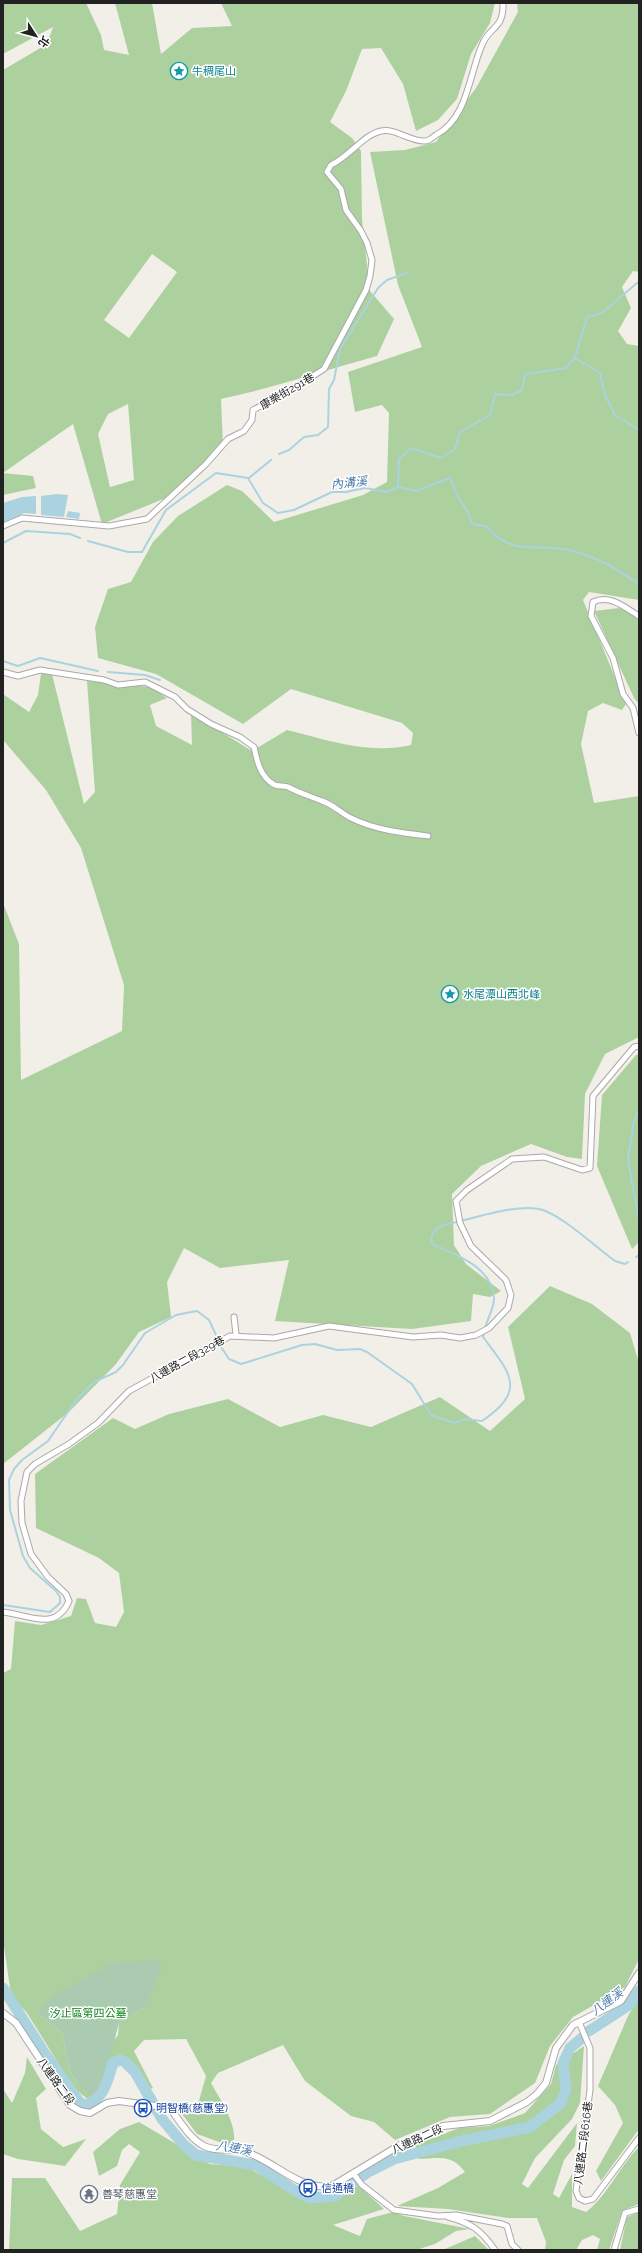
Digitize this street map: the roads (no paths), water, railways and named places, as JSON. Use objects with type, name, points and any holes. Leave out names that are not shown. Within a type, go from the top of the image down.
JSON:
[{"type":"street","name":"康樂街291巷","points":[[3,526],[22,518],[108,526],[147,519],[206,464],[228,439],[244,431],[252,420],[253,410],[286,393],[324,369],[366,290],[372,260],[368,243],[362,231],[346,210],[341,189],[327,172],[329,167],[374,134],[382,131],[391,131],[406,138],[426,141],[439,134],[453,118],[465,100],[482,44],[502,18],[503,3]]},
{"type":"street","points":[[639,616],[614,602],[601,598],[593,602],[591,616],[612,658],[623,694],[634,708],[639,733]]},
{"type":"street","points":[[3,672],[18,676],[40,670],[104,680],[118,685],[145,682],[175,697],[187,709],[211,724],[240,737],[254,747],[257,762],[263,774],[274,784],[288,787],[294,792],[324,801],[350,818],[371,826],[396,832],[428,836]]},
{"type":"street","name":"八連路二段329巷","points":[[3,1612],[49,1620],[58,1617],[65,1610],[69,1601],[66,1594],[44,1572],[32,1554],[22,1523],[21,1502],[27,1472],[35,1464],[69,1444],[98,1423],[129,1391],[236,1334],[274,1338],[329,1326],[413,1337],[441,1335],[460,1338],[480,1333],[489,1328],[508,1308],[511,1295],[506,1280],[472,1246],[460,1221],[456,1201],[467,1190],[512,1159],[544,1156],[582,1170],[590,1168],[593,1096],[634,1047],[639,1046]]},
{"type":"street","points":[[234,1317],[236,1334]]},
{"type":"street","name":"八連路二段","points":[[3,2013],[16,2023],[70,2104],[80,2111],[90,2113],[107,2103],[119,2101],[170,2108],[192,2137],[204,2146],[222,2151],[237,2150],[250,2153],[271,2163],[288,2175],[309,2186],[319,2188],[332,2186],[400,2145],[443,2126],[490,2121],[527,2102],[546,2083],[556,2048],[573,2025],[621,2001],[639,1973]]},
{"type":"street","name":"八連路二段616巷","points":[[579,2022],[590,2048],[590,2090],[576,2191],[579,2198],[585,2201],[593,2199],[639,2138]]},
{"type":"street","points":[[354,2174],[362,2185],[394,2210],[441,2215],[456,2215],[502,2224],[506,2226],[512,2244],[518,2250]]},
{"type":"street","points":[[614,2250],[624,2213],[639,2208]]},
{"type":"street","points":[[441,2215],[464,2221],[476,2228],[495,2250]]},
{"type":"water","points":[[57,494],[68,495],[64,517],[41,515],[41,496]]},
{"type":"water","points":[[36,496],[36,514],[24,513],[4,522],[3,503],[22,497]]},
{"type":"water","points":[[68,511],[80,513],[79,519],[66,517]]},
{"type":"waterway","points":[[279,454],[289,450],[304,437],[318,435],[328,427],[329,389],[334,380],[340,349],[378,288],[387,280],[407,273]]},
{"type":"waterway","name":"內溝溪","points":[[88,541],[128,552],[142,552],[166,510],[216,473],[248,478],[263,503],[278,513],[294,510],[332,492],[346,492],[365,488],[387,492],[398,487],[399,459],[411,448],[441,458],[455,449],[460,432],[490,415],[495,394],[512,395],[522,390],[525,374],[566,368],[575,358],[587,317],[602,313],[637,283],[639,283]]},
{"type":"waterway","name":"內溝溪","points":[[575,358],[600,373],[605,395],[615,415],[639,430]]},
{"type":"waterway","points":[[249,478],[271,460]]},
{"type":"waterway","points":[[399,487],[416,491],[450,478],[459,499],[469,514],[472,524],[486,526],[496,536],[517,546],[560,548],[591,557],[608,564],[639,584]]},
{"type":"waterway","name":"內溝溪","points":[[3,543],[26,531],[70,534],[80,538]]},
{"type":"waterway","points":[[3,661],[18,666],[40,658],[98,671]]},
{"type":"waterway","points":[[108,672],[145,675],[160,680]]},
{"type":"waterway","points":[[639,1111],[634,1121],[628,1159],[639,1222]]},
{"type":"waterway","points":[[485,1328],[494,1303],[492,1288],[488,1279],[472,1264],[451,1252],[432,1244],[432,1234],[444,1225],[521,1208],[543,1210],[561,1219],[615,1261],[625,1264],[628,1262]]},
{"type":"waterway","points":[[3,1605],[50,1612],[60,1603],[60,1597],[56,1591],[30,1568],[23,1556],[10,1510],[9,1480],[14,1469],[22,1460],[48,1441],[76,1400],[94,1382],[116,1372],[123,1365],[145,1333],[176,1315],[197,1311],[209,1320],[217,1337]]},
{"type":"waterway","points":[[221,1347],[229,1359],[241,1364],[302,1345],[315,1344],[337,1350],[360,1349],[367,1352],[412,1384],[431,1415],[454,1423],[465,1419],[482,1421],[496,1410],[505,1400],[510,1390],[510,1381],[507,1371],[483,1337],[484,1333]]},
{"type":"waterway","name":"八連溪","points":[[3,1988],[45,2054],[80,2103],[86,2105],[97,2098],[104,2088],[113,2063],[120,2060],[125,2062],[135,2072],[162,2119],[183,2144],[196,2155],[256,2165],[294,2190],[310,2198],[335,2196],[368,2172],[394,2159],[462,2141],[530,2127],[561,2103],[566,2089],[563,2063],[570,2048],[582,2038]]},
{"type":"waterway","name":"八連溪","points":[[589,2031],[629,2005],[639,1991]]},
{"type":"place","name":"牛稠尾山","points":[[179,71]]},
{"type":"place","name":"水尾潭山西北峰","points":[[450,994]]},
{"type":"place","name":"明智橋(慈惠堂)","points":[[143,2108]]},
{"type":"place","name":"信通橋","points":[[308,2188]]},
{"type":"place","name":"善琴慈惠堂","points":[[89,2194]]},
{"type":"park label","name":"汐止區第四公墓","points":[[88,2013]]}]
